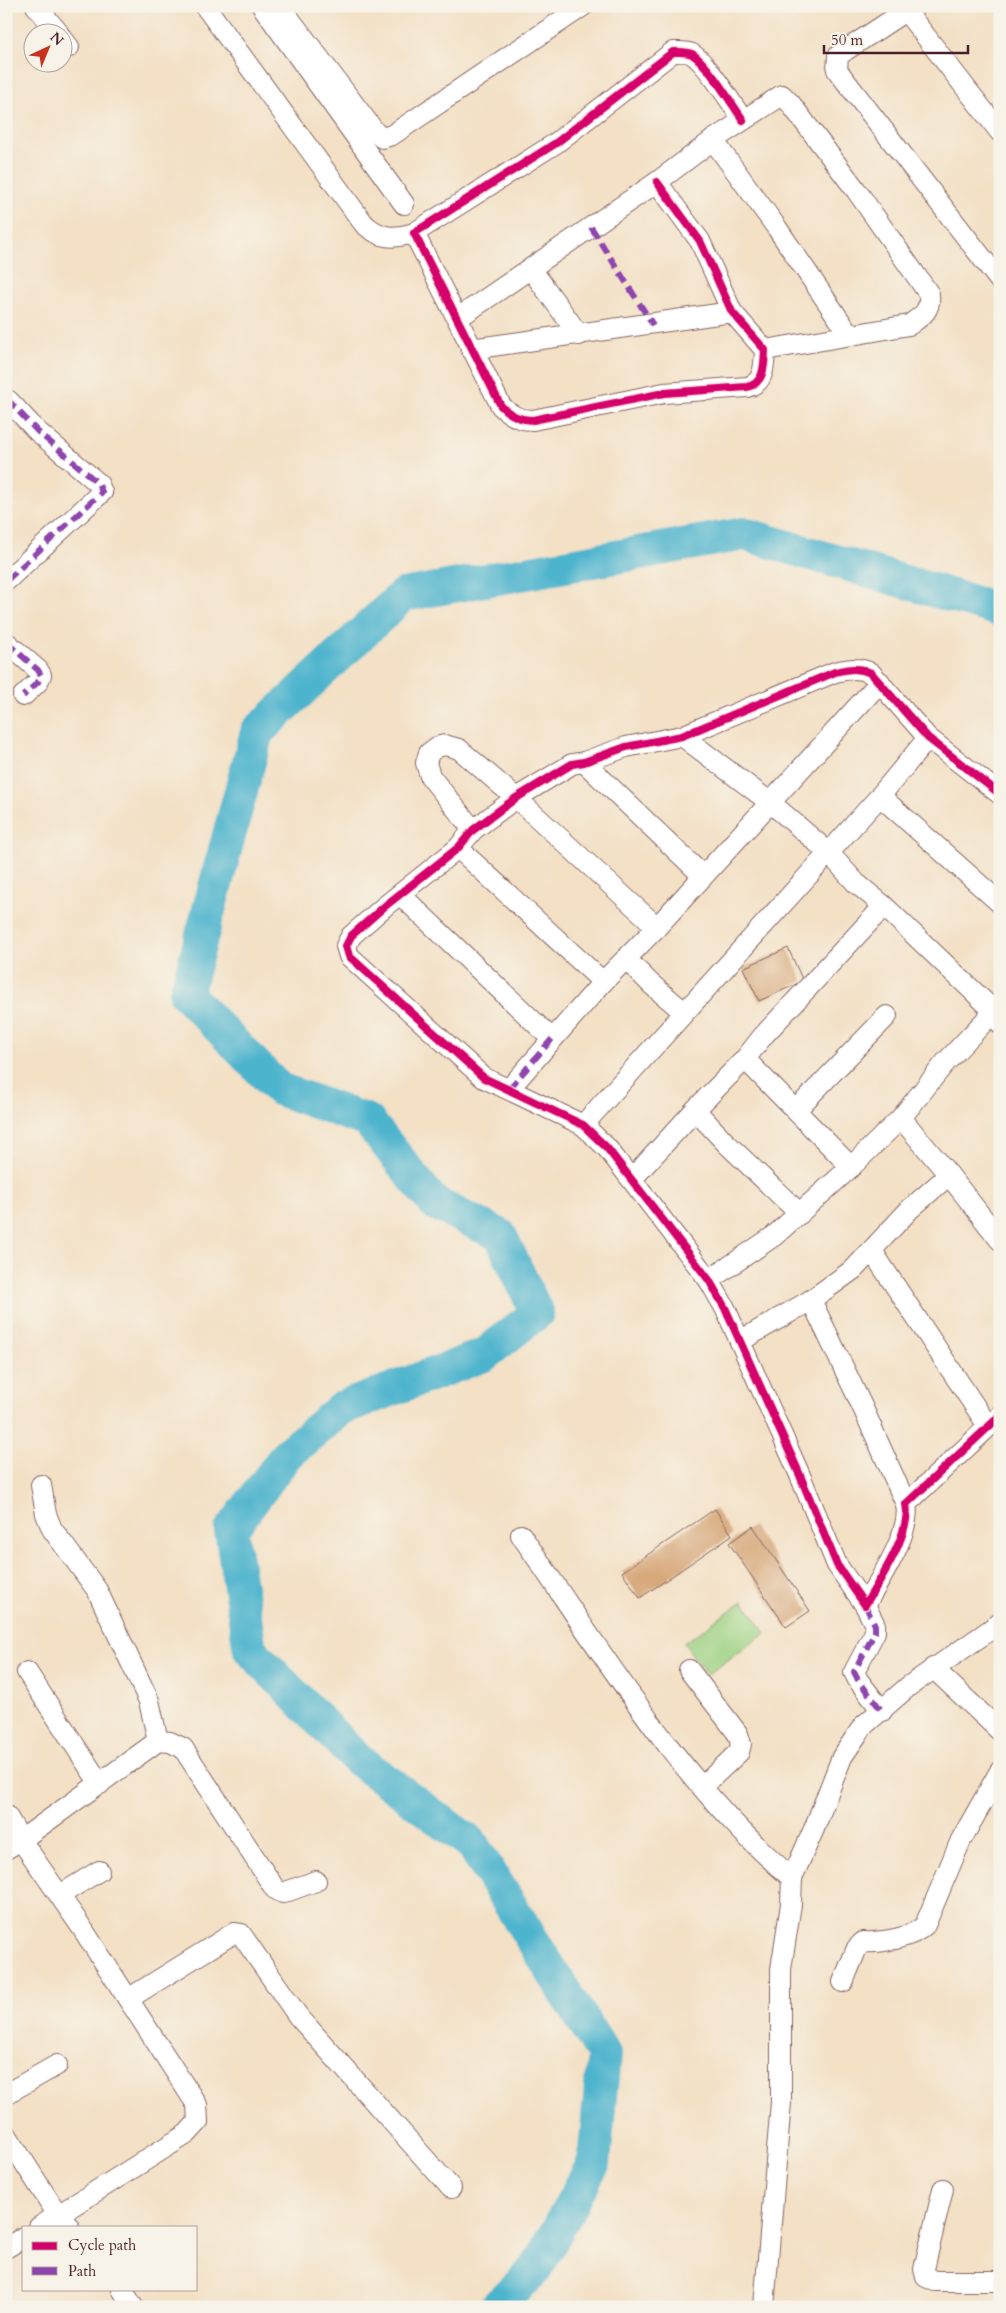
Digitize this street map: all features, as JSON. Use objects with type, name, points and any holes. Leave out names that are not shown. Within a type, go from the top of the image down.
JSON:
[{"type":"street","points":[[36,6],[49,22]]},
{"type":"street","points":[[205,6],[364,224],[378,235],[402,236],[414,233],[556,143],[673,52],[683,51],[692,54],[702,63],[743,120]]},
{"type":"street","points":[[262,6],[404,204]]},
{"type":"street","points":[[289,10],[374,132],[382,138],[392,135],[582,6]]},
{"type":"street","points":[[1000,132],[910,9],[838,56],[837,70],[1000,281]]},
{"type":"street","points":[[458,318],[657,182],[712,140],[782,95],[856,190],[929,294],[930,304],[925,314],[909,325],[765,350]]},
{"type":"street","points":[[712,140],[777,228],[849,334]]},
{"type":"street","points":[[414,233],[501,406],[514,416],[533,420],[664,393],[756,385],[761,378],[765,350],[732,312],[700,241],[657,182]]},
{"type":"street","points":[[531,269],[579,334]]},
{"type":"street","points":[[471,349],[732,312]]},
{"type":"street","points":[[6,400],[37,431],[102,487],[102,492],[6,581]]},
{"type":"street","points":[[6,642],[38,670],[40,676],[38,682],[22,696]]},
{"type":"street","points":[[882,1711],[854,1672],[875,1632],[875,1624],[837,1565],[799,1473],[740,1341],[709,1280],[607,1148],[583,1125],[484,1078],[349,956],[346,946],[351,936],[385,906],[404,893],[458,848],[473,830],[516,798],[572,764],[584,762],[626,747],[682,736],[835,672],[861,668],[871,673],[928,738],[1000,794]]},
{"type":"street","points":[[509,1090],[603,982],[772,803],[832,733],[880,682]]},
{"type":"street","points":[[682,736],[772,803],[828,852],[856,883],[884,906],[998,1013],[945,1063],[901,1118],[800,1214],[774,1236],[709,1280]]},
{"type":"street","points":[[583,1125],[880,796],[928,738]]},
{"type":"street","points":[[473,830],[430,776],[426,763],[429,753],[437,747],[445,745],[459,749],[516,798],[656,927]]},
{"type":"street","points":[[584,762],[703,876]]},
{"type":"street","points":[[880,796],[1000,903]]},
{"type":"street","points":[[458,848],[603,982]]},
{"type":"street","points":[[404,893],[407,901],[552,1039]]},
{"type":"street","points":[[632,1180],[884,906]]},
{"type":"street","points":[[626,959],[651,984],[684,1012]]},
{"type":"street","points":[[796,1110],[887,1016]]},
{"type":"street","points":[[745,1059],[851,1166]]},
{"type":"street","points":[[695,1110],[726,1143],[800,1214]]},
{"type":"street","points":[[901,1118],[1000,1240]]},
{"type":"street","points":[[740,1341],[811,1300],[854,1269],[910,1209],[949,1175]]},
{"type":"street","points":[[872,1251],[994,1421],[906,1504]]},
{"type":"street","points":[[811,1300],[862,1406],[906,1504],[908,1513],[902,1532],[883,1573],[864,1606]]},
{"type":"street","points":[[40,1485],[46,1514],[52,1529],[97,1590],[150,1701],[158,1741]]},
{"type":"street","points":[[521,1535],[657,1730],[702,1787],[765,1855],[792,1878]]},
{"type":"street","points":[[764,2307],[781,2102],[781,1969],[791,1904],[792,1878],[814,1830],[842,1757],[863,1726],[909,1686],[1000,1623]]},
{"type":"street","points":[[933,1668],[1000,1731]]},
{"type":"street","points":[[689,1670],[738,1734],[741,1744],[739,1752],[702,1787]]},
{"type":"street","points":[[27,1672],[100,1784]]},
{"type":"street","points":[[13,1844],[158,1741],[170,1742],[183,1748],[275,1889],[283,1893],[316,1881]]},
{"type":"street","points":[[843,1982],[856,1948],[863,1942],[873,1942],[918,1932],[925,1926],[961,1840],[1000,1771]]},
{"type":"street","points":[[6,1815],[13,1844],[60,1895],[198,2104],[198,2122],[188,2134],[64,2221],[43,2226]]},
{"type":"street","points":[[60,1895],[99,1871]]},
{"type":"street","points":[[128,1999],[234,1933],[241,1934],[298,2016],[452,2188]]},
{"type":"street","points":[[6,2094],[56,2065]]},
{"type":"street","points":[[6,2134],[64,2221]]},
{"type":"street","points":[[943,2189],[924,2268],[926,2277],[935,2281],[1000,2281]]},
{"type":"street","points":[[6,2248],[22,2237]]},
{"type":"street","points":[[123,2290],[133,2307]]},
{"type":"green space","points":[[743,1601],[766,1633],[707,1675],[684,1643]]},
{"type":"building","points":[[788,948],[803,981],[759,1001],[743,968]]},
{"type":"building","points":[[715,1509],[732,1535],[640,1598],[622,1572]]},
{"type":"building","points":[[753,1526],[810,1611],[786,1627],[729,1543]]},
{"type":"waterway","points":[[496,2307],[536,2269],[594,2162],[604,2054],[472,1844],[357,1759],[250,1650],[231,1530],[287,1454],[342,1408],[484,1355],[537,1313],[500,1235],[434,1203],[368,1121],[279,1089],[186,994],[257,732],[403,595],[744,534],[1000,610]]},
{"type":"marked path","points":[[591,227],[653,325]]},
{"type":"marked path","points":[[6,400],[37,431],[98,483],[102,492],[6,581]]},
{"type":"marked path","points":[[6,642],[38,670],[41,675],[38,682],[23,696]]},
{"type":"marked path","points":[[509,1089],[552,1039]]},
{"type":"marked path","points":[[865,1605],[875,1625],[875,1632],[854,1672],[882,1711]]},
{"type":"cycle path","points":[[657,182],[700,241],[732,312],[765,350],[764,367],[757,382],[747,387],[664,393],[533,420],[519,418],[511,414],[501,406],[414,233],[556,143],[673,52],[690,53],[698,59],[712,75],[743,120]]},
{"type":"cycle path","points":[[1000,794],[928,738],[871,673],[853,669],[835,672],[682,736],[626,747],[584,762],[572,764],[516,798],[473,830],[458,848],[385,906],[351,936],[346,946],[349,956],[484,1078],[583,1125],[607,1148],[709,1280],[725,1308],[799,1473],[837,1565],[865,1605],[886,1570],[899,1542],[907,1515],[906,1504],[1000,1416]]}]
